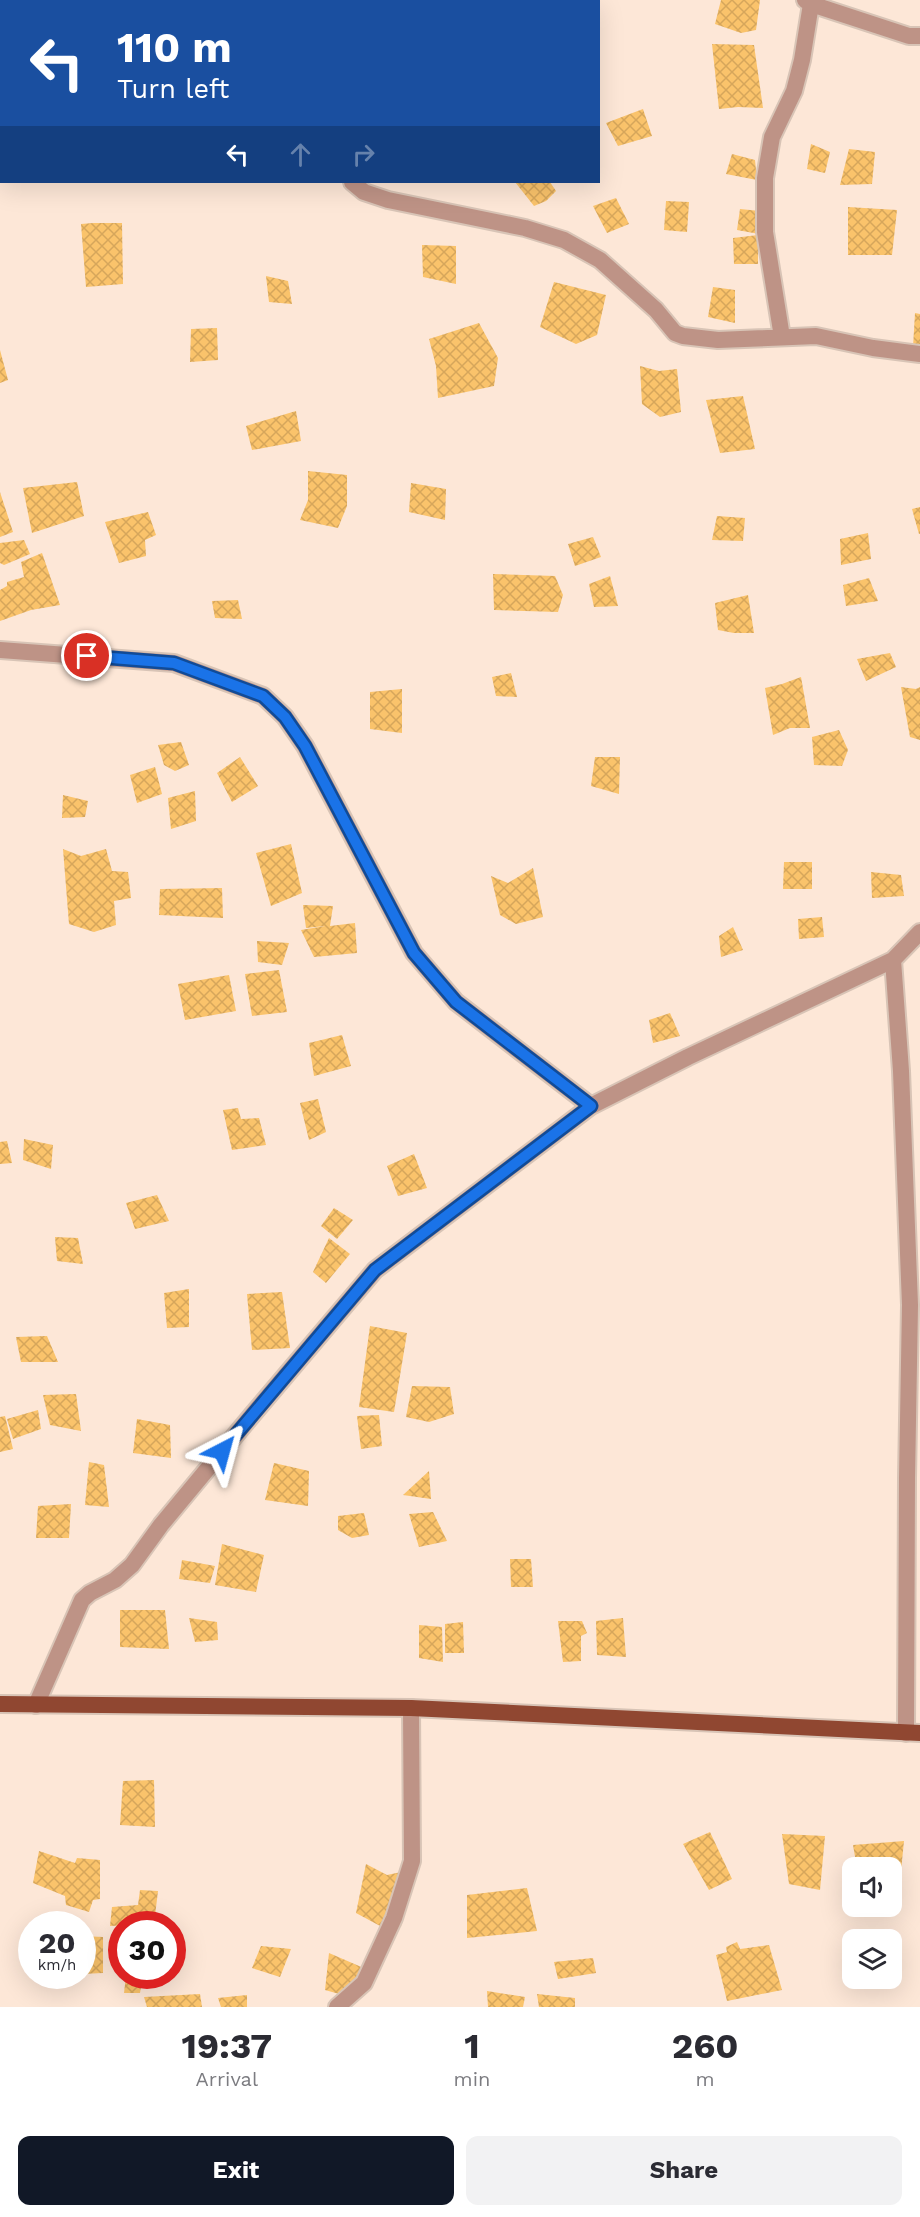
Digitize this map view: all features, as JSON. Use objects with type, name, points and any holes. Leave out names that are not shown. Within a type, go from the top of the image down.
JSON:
[{"type":"main road","points":[[0,1704],[411,1708],[913,1733]]},
{"type":"street","points":[[782,337],[765,231],[765,178],[772,137],[794,91],[802,60],[808,2],[909,36],[920,36]]},
{"type":"street","points":[[353,183],[364,192],[388,200],[525,228],[564,240],[600,260],[656,310],[675,333],[683,336],[718,340],[816,336],[873,348],[920,354]]},
{"type":"street","points":[[0,650],[174,663],[263,696],[285,717],[305,746],[414,953],[456,1002],[591,1106]]},
{"type":"street","points":[[36,1705],[82,1600],[90,1593],[115,1580],[132,1565],[161,1525],[245,1423],[375,1270],[591,1106],[688,1057],[893,960],[920,932]]},
{"type":"street","points":[[893,960],[915,1304],[906,1490],[913,1733]]},
{"type":"street","points":[[337,2007],[364,1983],[394,1918],[412,1861],[411,1708]]},
{"type":"building","points":[[721,0],[760,0],[756,30],[741,33],[715,24]]},
{"type":"building","points":[[712,44],[754,45],[763,108],[719,109]]},
{"type":"building","points":[[643,109],[652,136],[618,146],[606,123]]},
{"type":"building","points":[[811,144],[830,152],[825,173],[807,169]]},
{"type":"building","points":[[849,149],[875,152],[872,184],[840,185]]},
{"type":"building","points":[[732,154],[755,160],[757,180],[726,174]]},
{"type":"building","points":[[516,183],[551,183],[556,191],[546,201],[534,206]]},
{"type":"building","points":[[616,198],[629,224],[607,233],[593,206]]},
{"type":"building","points":[[666,201],[689,202],[687,232],[664,230]]},
{"type":"building","points":[[848,207],[897,210],[892,255],[848,255]]},
{"type":"building","points":[[740,209],[760,211],[759,234],[737,230]]},
{"type":"building","points":[[122,223],[123,284],[86,287],[81,224]]},
{"type":"building","points":[[758,235],[758,264],[734,264],[733,238]]},
{"type":"building","points":[[422,245],[456,246],[456,284],[423,277]]},
{"type":"building","points":[[266,276],[288,281],[292,304],[269,302]]},
{"type":"building","points":[[554,282],[606,295],[597,335],[576,344],[540,327]]},
{"type":"building","points":[[713,287],[735,290],[735,323],[708,317]]},
{"type":"building","points":[[915,313],[920,314],[920,347],[913,347]]},
{"type":"building","points":[[479,323],[498,358],[494,386],[438,398],[436,366],[429,339]]},
{"type":"building","points":[[217,328],[218,360],[190,362],[191,329]]},
{"type":"building","points":[[0,350],[8,380],[0,383]]},
{"type":"building","points":[[640,366],[659,371],[677,369],[681,412],[660,417],[642,404]]},
{"type":"building","points":[[743,396],[755,449],[720,453],[706,400]]},
{"type":"building","points":[[296,411],[301,441],[252,450],[246,426]]},
{"type":"building","points":[[308,471],[347,475],[347,506],[338,528],[300,520],[308,500]]},
{"type":"building","points":[[77,482],[84,516],[32,533],[23,488]]},
{"type":"building","points":[[411,483],[446,489],[445,520],[409,512]]},
{"type":"building","points":[[0,492],[13,532],[0,537]]},
{"type":"building","points":[[920,507],[920,534],[919,534],[912,509]]},
{"type":"building","points":[[148,512],[156,535],[145,540],[146,556],[119,563],[105,522]]},
{"type":"building","points":[[717,516],[745,518],[743,541],[712,540]]},
{"type":"building","points":[[868,533],[871,559],[841,565],[840,539]]},
{"type":"building","points":[[593,537],[601,557],[575,566],[568,544]]},
{"type":"building","points":[[24,540],[30,554],[4,565],[0,563],[0,543]]},
{"type":"building","points":[[42,553],[60,605],[31,610],[0,621],[0,590],[7,586],[7,582],[24,577],[21,562]]},
{"type":"building","points":[[493,574],[555,576],[563,595],[558,612],[494,610]]},
{"type":"building","points":[[610,576],[618,606],[594,607],[589,584]]},
{"type":"building","points":[[869,578],[878,601],[846,606],[843,585]]},
{"type":"building","points":[[748,595],[754,633],[718,630],[715,603]]},
{"type":"building","points":[[238,600],[242,619],[215,618],[212,601]]},
{"type":"building","points":[[890,653],[896,667],[866,681],[857,659]]},
{"type":"building","points":[[511,673],[517,697],[496,696],[492,677]]},
{"type":"building","points":[[801,677],[810,728],[790,728],[773,735],[765,688]]},
{"type":"building","points":[[901,687],[916,689],[920,687],[920,740],[910,737]]},
{"type":"building","points":[[402,689],[402,733],[370,729],[370,692]]},
{"type":"building","points":[[839,730],[848,750],[842,766],[814,765],[812,737]]},
{"type":"building","points":[[181,742],[189,765],[175,771],[164,765],[158,745]]},
{"type":"building","points":[[240,757],[258,786],[232,802],[217,773]]},
{"type":"building","points":[[595,757],[620,757],[619,794],[591,786]]},
{"type":"building","points":[[155,767],[162,794],[137,803],[130,775]]},
{"type":"building","points":[[195,791],[196,821],[171,829],[168,798]]},
{"type":"building","points":[[63,795],[88,801],[85,817],[62,818]]},
{"type":"building","points":[[291,844],[302,893],[271,906],[256,853]]},
{"type":"building","points":[[63,849],[81,856],[106,849],[112,871],[128,872],[131,898],[114,901],[116,925],[94,932],[69,924]]},
{"type":"building","points":[[784,862],[812,862],[812,889],[783,889]]},
{"type":"building","points":[[533,868],[543,917],[516,924],[500,915],[491,876],[508,883]]},
{"type":"building","points":[[871,872],[901,875],[904,896],[872,898]]},
{"type":"building","points":[[222,888],[223,918],[159,915],[160,889]]},
{"type":"building","points":[[303,905],[333,906],[330,926],[355,923],[357,953],[314,957],[301,930],[325,926],[306,928]]},
{"type":"building","points":[[822,917],[824,937],[799,939],[798,919]]},
{"type":"building","points":[[733,927],[743,950],[721,957],[719,936]]},
{"type":"building","points":[[257,941],[289,943],[282,965],[258,962]]},
{"type":"building","points":[[279,970],[287,1012],[252,1016],[245,974]]},
{"type":"building","points":[[229,975],[236,1011],[185,1020],[178,984]]},
{"type":"building","points":[[670,1013],[680,1036],[653,1043],[649,1020]]},
{"type":"building","points":[[342,1035],[351,1066],[314,1076],[309,1043]]},
{"type":"building","points":[[318,1099],[326,1132],[309,1140],[300,1103]]},
{"type":"building","points":[[238,1108],[241,1119],[259,1118],[266,1145],[232,1150],[223,1110]]},
{"type":"building","points":[[24,1139],[53,1145],[51,1169],[23,1160]]},
{"type":"building","points":[[7,1141],[12,1163],[0,1164],[0,1142]]},
{"type":"building","points":[[414,1154],[427,1188],[398,1196],[387,1166]]},
{"type":"building","points":[[157,1195],[169,1221],[135,1229],[126,1203]]},
{"type":"building","points":[[334,1208],[353,1220],[337,1239],[321,1226]]},
{"type":"building","points":[[55,1237],[78,1238],[83,1264],[57,1261]]},
{"type":"building","points":[[329,1238],[350,1254],[326,1283],[313,1272]]},
{"type":"building","points":[[189,1289],[189,1327],[167,1328],[164,1293]]},
{"type":"building","points":[[282,1292],[290,1348],[252,1350],[247,1294]]},
{"type":"building","points":[[370,1326],[407,1333],[394,1412],[359,1407]]},
{"type":"building","points":[[47,1336],[58,1362],[21,1362],[16,1337]]},
{"type":"building","points":[[412,1386],[450,1387],[454,1414],[429,1422],[406,1417]]},
{"type":"building","points":[[76,1394],[81,1431],[50,1425],[43,1395]]},
{"type":"building","points":[[38,1410],[41,1429],[13,1439],[7,1419]]},
{"type":"building","points":[[379,1415],[382,1446],[361,1449],[357,1416]]},
{"type":"building","points":[[5,1416],[13,1449],[0,1452],[0,1417]]},
{"type":"building","points":[[137,1419],[170,1425],[171,1458],[133,1453]]},
{"type":"building","points":[[89,1462],[104,1465],[109,1507],[85,1505]]},
{"type":"building","points":[[274,1463],[309,1471],[308,1506],[265,1500]]},
{"type":"building","points":[[429,1471],[431,1499],[403,1495]]},
{"type":"building","points":[[71,1504],[69,1538],[36,1538],[38,1506]]},
{"type":"building","points":[[433,1512],[447,1541],[419,1547],[409,1514]]},
{"type":"building","points":[[364,1513],[369,1535],[352,1538],[338,1530],[338,1516]]},
{"type":"building","points":[[222,1544],[264,1555],[256,1592],[215,1585]]},
{"type":"building","points":[[510,1559],[531,1559],[533,1587],[511,1587]]},
{"type":"building","points":[[182,1560],[215,1566],[210,1583],[179,1579]]},
{"type":"building","points":[[120,1610],[165,1610],[169,1649],[120,1647]]},
{"type":"building","points":[[189,1618],[217,1622],[218,1640],[195,1642]]},
{"type":"building","points":[[623,1618],[626,1657],[597,1655],[596,1621]]},
{"type":"building","points":[[558,1621],[582,1621],[587,1633],[581,1636],[581,1661],[563,1662]]},
{"type":"building","points":[[463,1622],[464,1653],[445,1653],[445,1624]]},
{"type":"building","points":[[419,1625],[442,1627],[443,1662],[419,1658]]},
{"type":"building","points":[[154,1780],[155,1827],[120,1825],[123,1781]]},
{"type":"building","points":[[710,1832],[732,1879],[709,1890],[683,1844]]},
{"type":"building","points":[[782,1834],[825,1836],[820,1890],[789,1884]]},
{"type":"building","points":[[904,1841],[902,1861],[902,1857],[855,1857],[853,1845]]},
{"type":"building","points":[[39,1851],[75,1863],[77,1858],[100,1860],[100,1899],[93,1900],[89,1911],[66,1905],[65,1896],[33,1883]]},
{"type":"building","points":[[366,1864],[387,1875],[406,1871],[401,1927],[382,1927],[356,1913]]},
{"type":"building","points":[[527,1888],[537,1931],[467,1938],[467,1895]]},
{"type":"building","points":[[140,1890],[158,1891],[156,1911],[112,1911],[112,1907],[138,1905]]},
{"type":"building","points":[[96,1937],[103,1937],[103,1973],[96,1973]]},
{"type":"building","points":[[737,1942],[740,1949],[769,1945],[782,1990],[727,2001],[716,1955],[727,1952],[726,1947]]},
{"type":"building","points":[[261,1946],[291,1949],[280,1977],[252,1968]]},
{"type":"building","points":[[329,1953],[366,1969],[357,1999],[325,1990]]},
{"type":"building","points":[[593,1958],[596,1973],[558,1979],[554,1962]]},
{"type":"building","points":[[124,1989],[141,1989],[140,1993],[124,1993]]},
{"type":"building","points":[[487,1991],[525,1997],[523,2007],[488,2007]]},
{"type":"building","points":[[200,1994],[202,2007],[147,2007],[144,1997]]},
{"type":"building","points":[[537,1994],[575,1998],[575,2007],[539,2007]]},
{"type":"building","points":[[247,1995],[247,2007],[221,2007],[218,1998]]},
{"type":"route","points":[[87,656],[174,663],[263,696],[285,717],[305,746],[414,953],[456,1002],[591,1106],[375,1270],[222,1451]]}]
